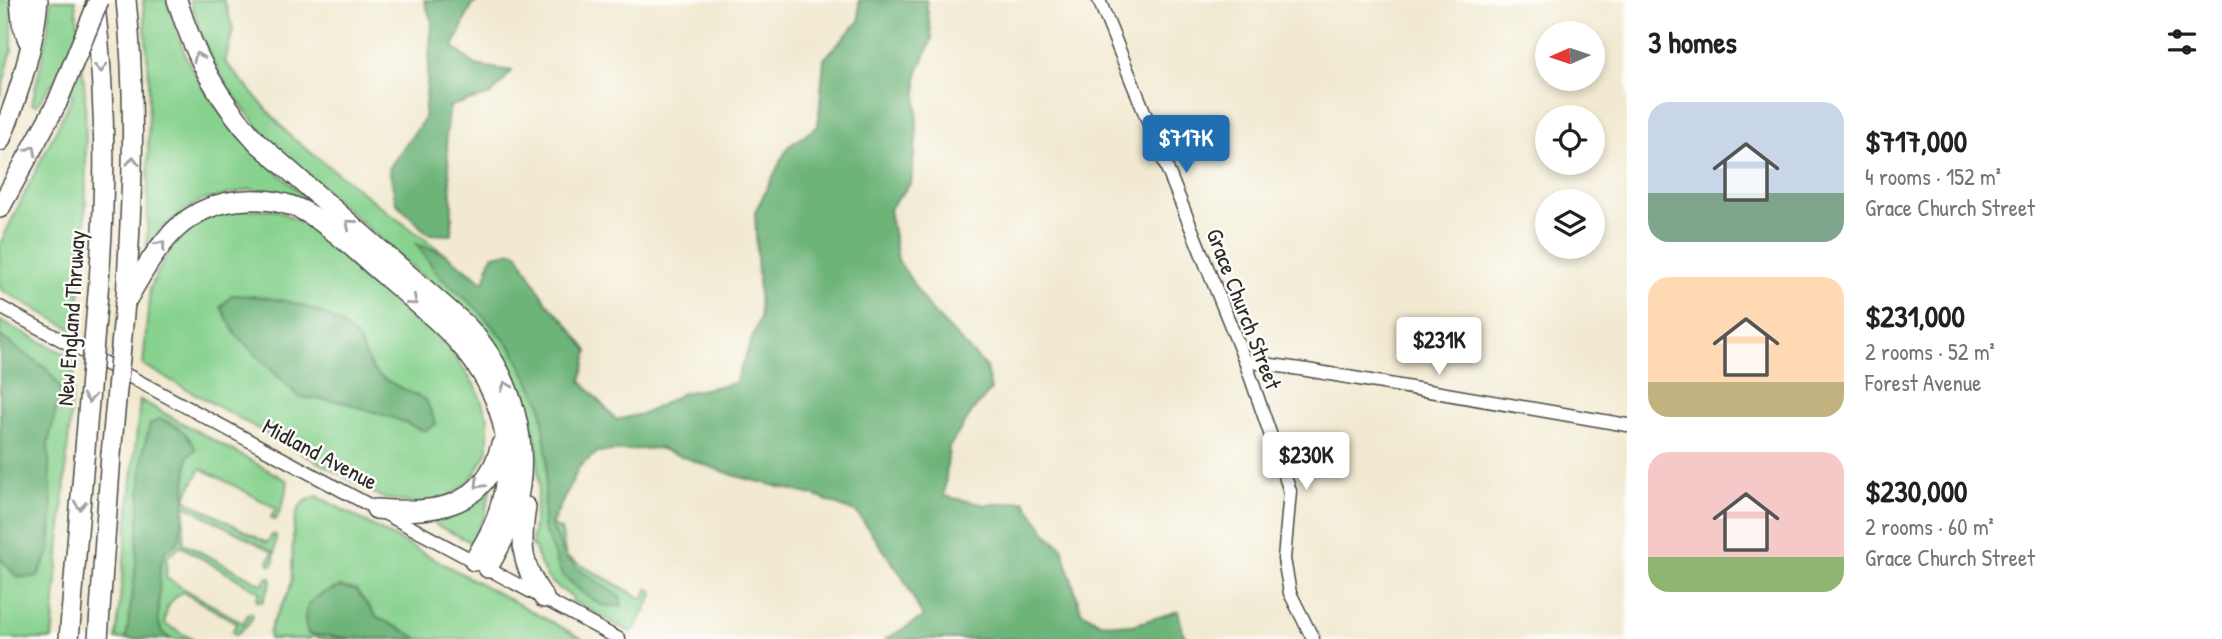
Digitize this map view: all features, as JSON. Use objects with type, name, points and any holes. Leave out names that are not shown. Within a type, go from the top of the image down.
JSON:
[{"type":"highway","points":[[20,0],[22,23],[30,46]]},
{"type":"highway","points":[[0,141],[11,115],[30,46],[38,0]]},
{"type":"highway","points":[[3,203],[57,103],[97,0]]},
{"type":"highway","name":"New England Thruway","points":[[69,639],[104,196],[97,0]]},
{"type":"highway","points":[[98,639],[125,303],[133,127],[132,68],[126,0]]},
{"type":"highway","points":[[177,0],[195,52],[212,84],[234,116],[258,143],[478,338],[499,368],[522,462],[519,496],[508,531],[481,564]]},
{"type":"highway","points":[[125,303],[163,242],[185,220],[212,205],[245,200],[275,201],[306,212],[333,231],[458,342],[481,371],[511,423],[528,463],[527,502],[522,536],[524,560],[535,586],[544,598]]},
{"type":"highway","points":[[376,509],[422,512],[454,503],[469,495],[481,484],[498,460],[511,423]]},
{"type":"street","name":"Grace Church Street","points":[[1099,0],[1245,361],[1290,491],[1284,559],[1290,593],[1313,639]]},
{"type":"street","name":"Midland Avenue","points":[[0,307],[619,639]]},
{"type":"street","points":[[1245,361],[1627,425]]},
{"type":"green space","points":[[0,0],[12,0],[12,49],[0,97]]},
{"type":"green space","points":[[51,0],[75,0],[85,92],[85,231],[77,332],[0,289],[0,244],[73,95],[52,83],[37,105],[32,104],[47,36]]},
{"type":"green space","points":[[143,0],[167,0],[188,61],[216,105],[250,145],[327,217],[295,199],[251,189],[200,201],[161,228],[147,251],[149,80]]},
{"type":"green space","points":[[190,0],[224,0],[233,29],[225,62],[291,137],[485,283],[579,467],[551,525],[561,530],[566,557],[643,599],[648,589],[651,590],[653,595],[634,630],[630,632],[572,601],[573,597],[547,577],[535,548],[531,546],[539,486],[537,447],[528,409],[513,371],[483,330],[268,140],[227,87],[206,49]]},
{"type":"green space","points":[[424,0],[479,0],[472,5],[453,47],[475,65],[512,71],[491,95],[450,106],[446,136],[452,235],[428,234],[396,203],[389,168],[424,119],[432,22]]},
{"type":"green space","points":[[859,0],[926,0],[932,39],[917,74],[917,131],[911,183],[889,209],[898,260],[929,308],[986,367],[991,390],[975,408],[949,447],[944,496],[986,505],[1024,501],[1049,536],[1062,547],[1081,611],[1100,623],[1133,625],[1178,611],[1185,639],[886,639],[923,617],[902,576],[857,513],[816,496],[736,476],[658,448],[598,452],[579,467],[551,525],[566,557],[577,568],[620,597],[622,607],[601,605],[562,575],[543,527],[547,459],[541,404],[512,348],[476,308],[440,277],[416,244],[444,253],[484,283],[494,255],[513,251],[518,254],[546,302],[588,351],[581,381],[616,420],[646,413],[683,393],[735,383],[760,318],[755,212],[788,147],[818,126],[824,59],[859,21]]},
{"type":"green space","points":[[274,209],[309,226],[447,346],[476,387],[488,418],[488,451],[470,482],[448,498],[415,504],[383,498],[143,365],[150,288],[165,258],[182,234],[206,218],[235,210]]},
{"type":"green space","points":[[232,295],[264,297],[296,304],[340,324],[356,338],[374,371],[426,400],[436,424],[424,431],[343,402],[299,397],[236,335],[221,307]]},
{"type":"green space","points":[[0,321],[75,359],[52,639],[0,639]]},
{"type":"green space","points":[[0,336],[48,370],[61,389],[48,444],[52,509],[50,551],[37,577],[17,577],[0,558]]},
{"type":"green space","points":[[140,400],[288,481],[282,506],[274,520],[271,517],[276,508],[201,468],[186,496],[186,500],[267,543],[272,535],[276,535],[272,565],[268,562],[273,552],[185,505],[183,543],[263,585],[267,578],[272,580],[262,602],[259,602],[256,600],[260,592],[180,546],[167,557],[166,578],[243,623],[249,613],[252,613],[250,622],[236,635],[232,632],[237,623],[182,592],[169,606],[165,624],[192,639],[116,639]]},
{"type":"green space","points":[[160,419],[182,430],[196,450],[188,456],[178,542],[165,551],[160,567],[158,621],[163,633],[171,639],[126,639],[135,575],[143,452],[150,424]]},
{"type":"green space","points":[[491,486],[485,515],[472,543],[436,525],[434,520],[465,506]]},
{"type":"green space","points":[[317,496],[583,639],[326,639],[311,636],[310,639],[269,639],[271,625],[291,584],[296,515],[307,500]]},
{"type":"green space","points":[[340,587],[356,590],[377,617],[418,638],[365,639],[308,634],[305,615],[310,602]]}]
